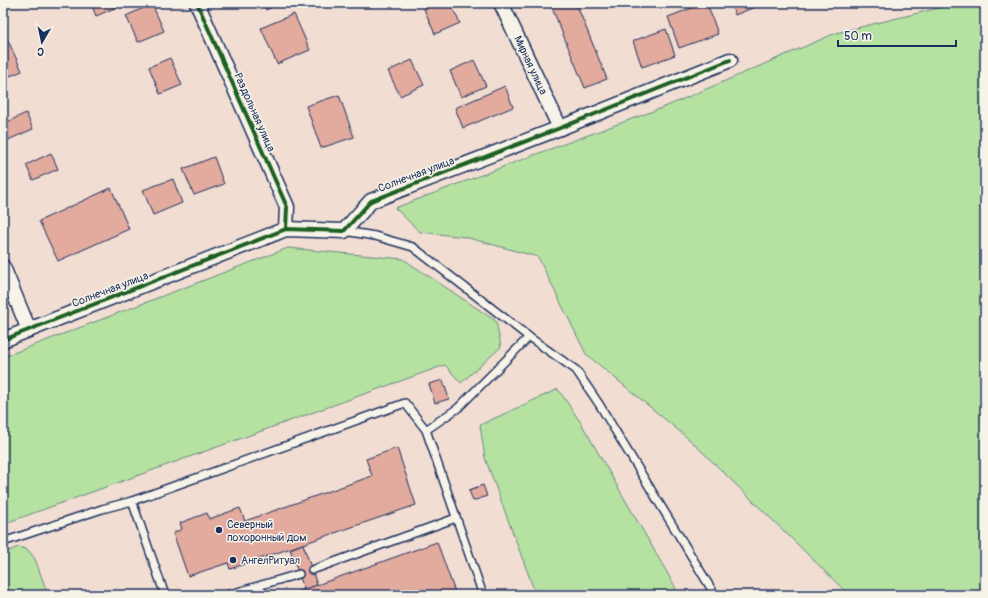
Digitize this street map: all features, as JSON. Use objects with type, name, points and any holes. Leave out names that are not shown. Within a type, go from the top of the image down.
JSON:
[{"type":"street","name":"Раздольная улица","points":[[197,3],[287,206],[286,229]]},
{"type":"street","name":"Мирная улица","points":[[501,3],[560,128]]},
{"type":"street","name":"Солнечная улица","points":[[3,340],[286,229],[344,231],[371,201],[730,60]]},
{"type":"street","points":[[3,267],[29,330]]},
{"type":"lane","points":[[344,231],[375,236],[413,247],[529,338],[576,370],[599,404],[715,595]]},
{"type":"lane","points":[[426,430],[458,408],[529,338]]},
{"type":"lane","points":[[3,542],[102,509],[132,501],[405,403],[426,430],[483,595]]},
{"type":"lane","points":[[132,501],[165,595]]},
{"type":"lane","points":[[312,570],[456,518]]},
{"type":"lane","points":[[227,595],[299,574]]},
{"type":"green space","points":[[959,3],[985,6],[985,595],[849,595],[690,440],[586,354],[538,257],[465,237],[420,232],[395,208],[667,106],[836,33]]},
{"type":"green space","points":[[288,248],[403,259],[496,321],[501,347],[461,383],[445,365],[3,524],[3,357]]},
{"type":"green space","points":[[558,389],[581,423],[679,595],[536,595],[485,458],[480,425]]},
{"type":"green space","points":[[19,547],[28,550],[35,559],[48,595],[3,595],[3,553]]},
{"type":"building","points":[[91,3],[115,3],[117,7],[96,16]]},
{"type":"building","points":[[263,3],[281,3],[266,10]]},
{"type":"building","points":[[436,3],[450,3],[460,23],[435,34],[424,9]]},
{"type":"building","points":[[550,3],[576,3],[607,79],[585,88]]},
{"type":"building","points":[[707,3],[718,34],[679,48],[668,17]]},
{"type":"building","points":[[730,3],[765,3],[735,15]]},
{"type":"building","points":[[152,4],[164,31],[138,42],[126,16]]},
{"type":"building","points":[[294,14],[310,50],[277,64],[261,28]]},
{"type":"building","points":[[666,29],[675,55],[642,67],[633,41]]},
{"type":"building","points":[[5,34],[22,71],[3,79],[3,35]]},
{"type":"building","points":[[170,58],[182,85],[160,94],[149,67]]},
{"type":"building","points":[[412,60],[424,85],[400,96],[388,71]]},
{"type":"building","points":[[474,60],[486,86],[461,97],[450,71]]},
{"type":"building","points":[[505,86],[513,107],[463,128],[455,108]]},
{"type":"building","points":[[339,95],[354,137],[321,148],[306,106]]},
{"type":"building","points":[[26,113],[33,129],[8,140],[3,129],[3,124]]},
{"type":"building","points":[[51,153],[58,169],[33,180],[26,165]]},
{"type":"building","points":[[214,157],[224,184],[194,195],[183,169]]},
{"type":"building","points":[[173,179],[182,203],[153,215],[143,190]]},
{"type":"building","points":[[111,188],[129,229],[58,261],[39,221]]},
{"type":"building","points":[[443,380],[449,399],[435,403],[429,384]]},
{"type":"building","points":[[397,448],[416,505],[230,569],[228,563],[188,576],[173,533],[182,529],[180,523],[207,513],[209,519],[240,508],[245,521],[372,476],[366,459]]},
{"type":"building","points":[[483,485],[487,496],[473,501],[469,490]]},
{"type":"building","points":[[437,542],[456,595],[288,595],[317,585]]},
{"type":"building","points":[[303,544],[317,585],[304,589],[290,549]]},
{"type":"cycle path","points":[[197,3],[287,207],[286,229]]},
{"type":"cycle path","points":[[3,340],[286,229],[344,231],[371,201],[730,60]]},
{"type":"place","name":"Северный похоронный дом","points":[[219,530]]},
{"type":"place","name":"АнгелРитуал","points":[[233,560]]}]
